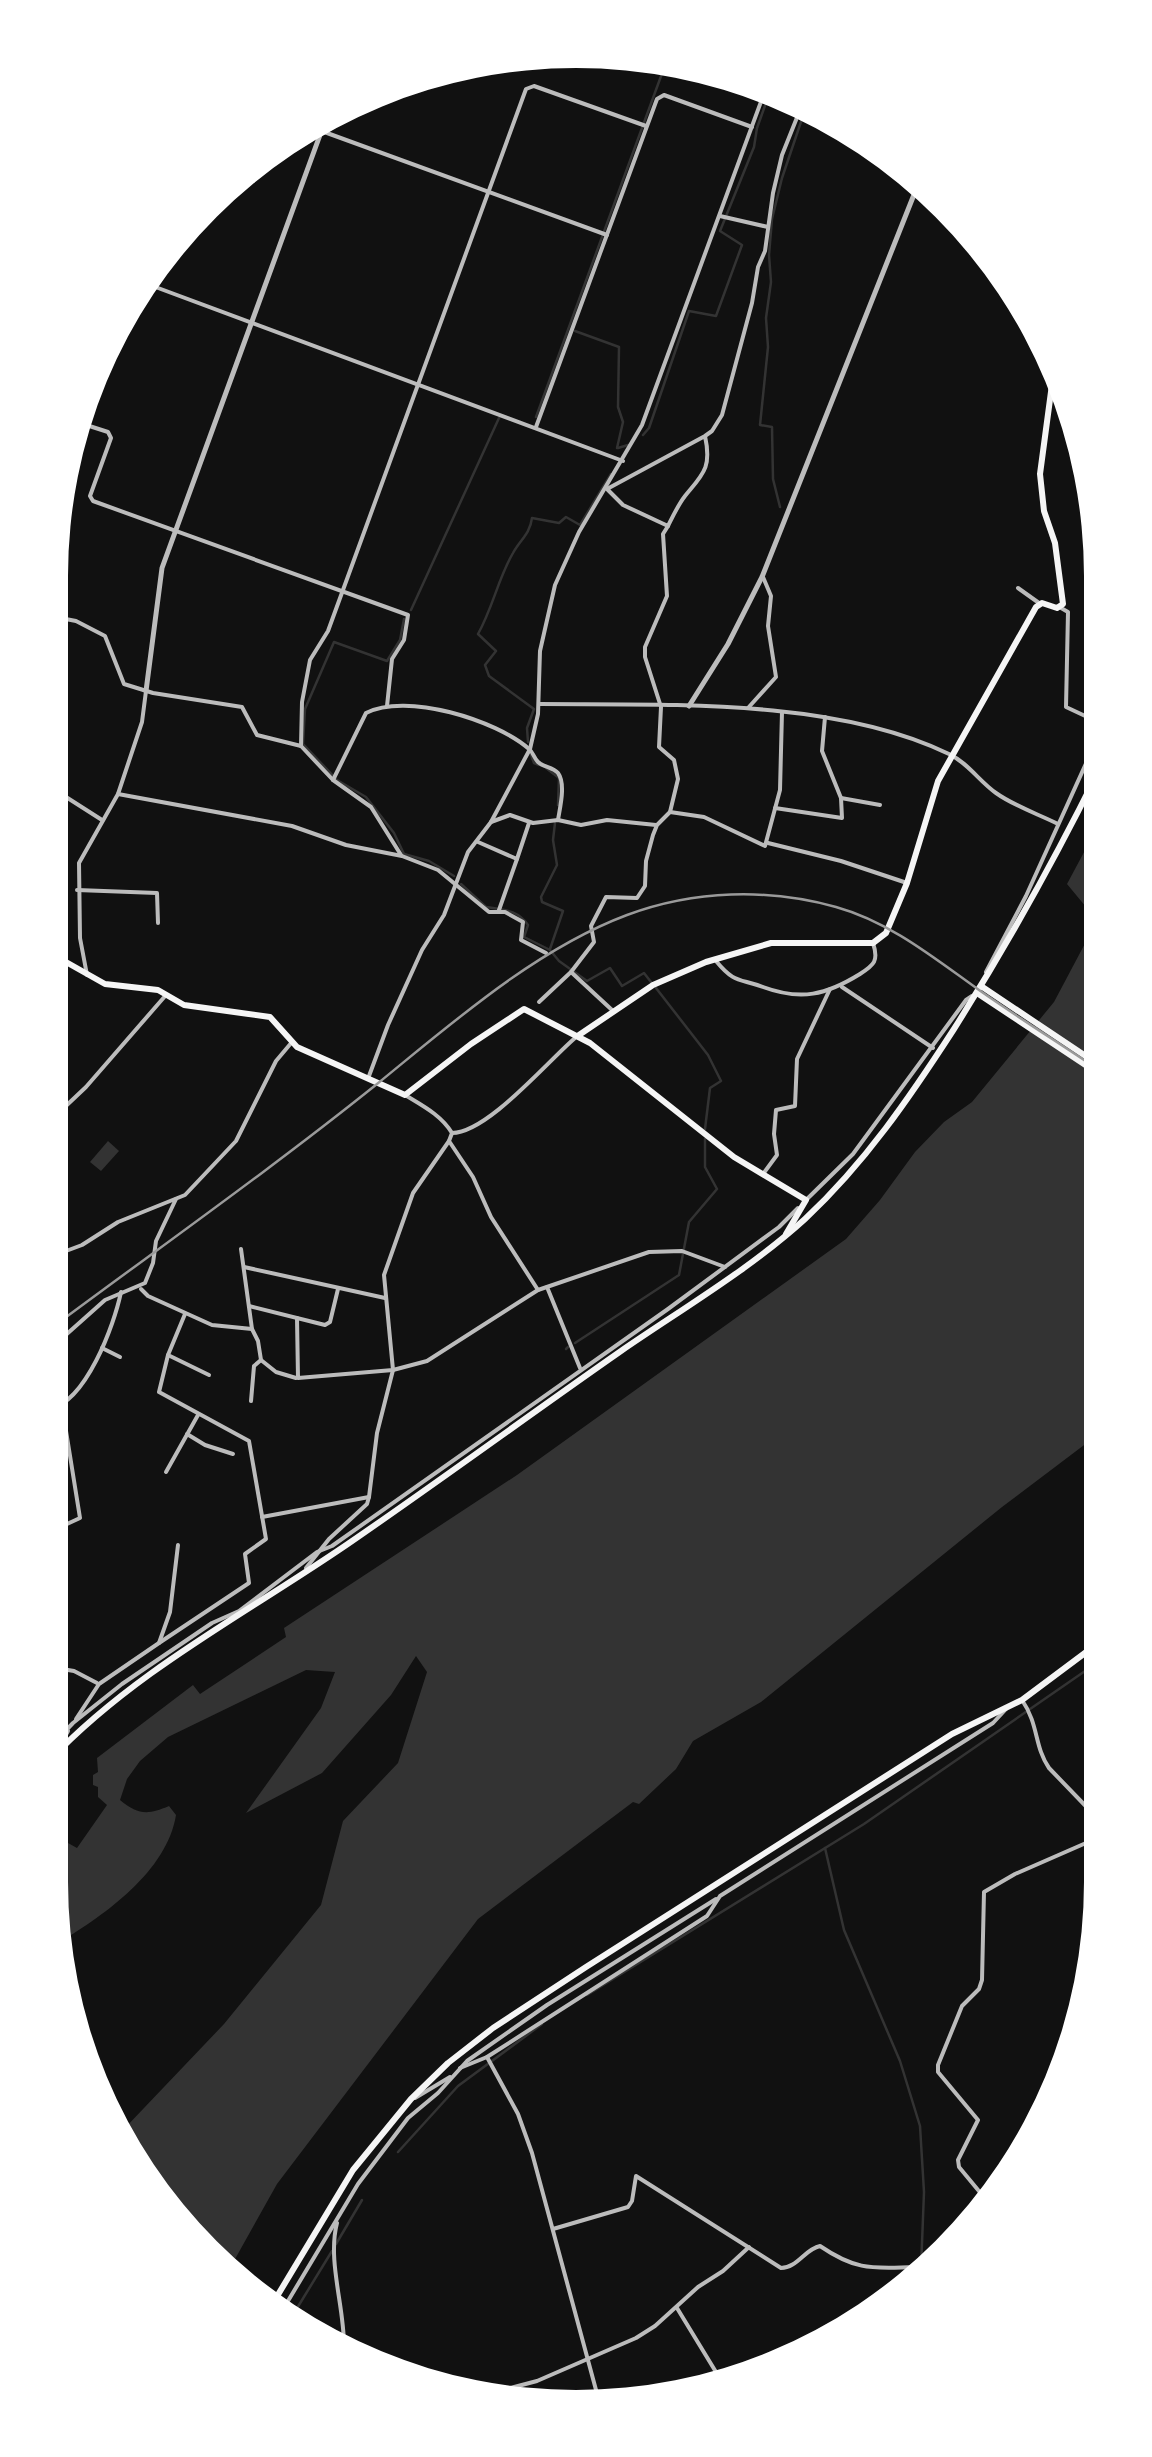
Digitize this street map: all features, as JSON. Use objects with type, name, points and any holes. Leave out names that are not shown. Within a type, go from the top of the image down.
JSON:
[{"type":"main road","points":[[578,1036],[612,1010],[668,977],[715,959],[771,943],[873,943],[886,933],[907,883],[932,796],[952,755],[1039,603],[1061,608],[1063,604],[1040,474],[1051,394]]},
{"type":"main road","points":[[68,1740],[121,1696],[240,1613],[301,1576],[785,1235],[850,1173],[884,1131],[981,990],[1084,800]]},
{"type":"main road","points":[[68,964],[105,984],[149,988],[184,1005],[270,1017],[292,1042],[405,1095],[524,1009],[578,1036],[715,1142],[806,1200],[785,1235]]},
{"type":"main road","points":[[981,990],[1084,1055]]},
{"type":"main road","points":[[981,990],[1084,1063]]},
{"type":"main road","points":[[278,2293],[353,2170],[448,2062],[586,1966],[952,1734],[1024,1703],[1084,1655]]},
{"type":"street","points":[[300,746],[302,702],[310,660],[324,641],[526,89],[534,86],[644,126]]},
{"type":"street","points":[[536,426],[656,100],[664,96],[752,126]]},
{"type":"street","points":[[367,1080],[422,950],[444,915],[468,852],[491,822],[530,749],[539,704],[537,670],[545,620],[556,585],[579,532],[642,425],[763,103]]},
{"type":"street","points":[[607,489],[705,436],[722,415],[732,388],[782,156],[799,119]]},
{"type":"street","points":[[330,132],[604,234]]},
{"type":"street","points":[[86,976],[77,890],[79,863],[118,794],[142,722],[158,578],[316,140]]},
{"type":"street","points":[[689,706],[728,644],[762,577],[913,196]]},
{"type":"street","points":[[723,217],[768,227]]},
{"type":"street","points":[[157,288],[623,461]]},
{"type":"street","points":[[90,426],[108,432],[111,438],[90,496],[93,501],[408,614],[404,640],[392,660],[387,706]]},
{"type":"street","points":[[539,1002],[572,971],[594,942],[591,926],[606,896],[637,898],[644,890],[646,861],[657,825],[670,812],[678,778],[674,760],[659,747],[661,707],[645,647],[666,596],[663,534],[685,496],[701,480],[708,452],[705,436]]},
{"type":"street","points":[[607,489],[623,505],[668,526]]},
{"type":"street","points":[[748,708],[776,677],[768,626],[771,596],[762,577]]},
{"type":"street","points":[[1018,588],[1039,603]]},
{"type":"street","points":[[1061,608],[1068,612],[1066,707],[1084,715]]},
{"type":"street","points":[[68,619],[105,636],[120,680],[146,691],[242,707],[257,735],[300,746],[372,807],[402,856]]},
{"type":"street","points":[[539,704],[748,708],[825,718],[919,742],[952,755],[996,793],[1058,824]]},
{"type":"street","points":[[334,778],[366,713],[387,706],[443,708],[478,720],[530,749],[537,762],[561,776],[558,820]]},
{"type":"street","points":[[768,844],[781,776],[782,712]]},
{"type":"street","points":[[775,808],[842,818],[841,798],[822,751],[825,718]]},
{"type":"street","points":[[73,1723],[182,1643],[240,1613],[252,1598],[780,1227],[853,1154],[966,1000],[981,990],[987,967],[1026,896],[1084,768]]},
{"type":"street","points":[[118,794],[292,826],[346,845],[402,856],[438,870],[490,912],[499,908],[529,823]]},
{"type":"street","points":[[68,798],[104,821]]},
{"type":"street","points":[[841,798],[880,805]]},
{"type":"street","points":[[670,812],[698,815],[759,846],[768,844],[841,860],[907,883]]},
{"type":"street","points":[[491,822],[510,815],[529,823],[558,820],[582,825],[607,820],[657,825]]},
{"type":"street","points":[[476,841],[516,859]]},
{"type":"street","points":[[77,890],[157,892],[158,923]]},
{"type":"street","points":[[499,908],[525,926],[521,940],[546,953]]},
{"type":"street","points":[[715,959],[735,980],[780,994],[805,996],[841,986],[870,970],[876,959],[873,943]]},
{"type":"street","points":[[572,971],[612,1010]]},
{"type":"street","points":[[841,986],[933,1048]]},
{"type":"street","points":[[763,1174],[777,1155],[776,1110],[795,1106],[797,1058],[830,990]]},
{"type":"street","points":[[68,1104],[166,995]]},
{"type":"street","points":[[452,1133],[467,1131],[487,1120],[578,1036]]},
{"type":"street","points":[[68,1250],[118,1222],[185,1195],[206,1176],[236,1141],[276,1061],[292,1042]]},
{"type":"street","points":[[405,1095],[436,1115],[452,1133]]},
{"type":"street","points":[[301,1576],[370,1497],[377,1434],[393,1370],[384,1276],[413,1193],[452,1133]]},
{"type":"street","points":[[449,1141],[538,1290]]},
{"type":"street","points":[[68,1333],[105,1300],[140,1287],[149,1276],[156,1241],[176,1199]]},
{"type":"street","points":[[241,1249],[252,1329],[261,1360],[276,1372],[298,1378],[393,1370],[427,1360],[538,1290],[649,1252],[683,1251],[725,1267]]},
{"type":"street","points":[[244,1266],[385,1298]]},
{"type":"street","points":[[140,1287],[148,1296],[212,1325],[252,1329]]},
{"type":"street","points":[[547,1287],[580,1368]]},
{"type":"street","points":[[249,1306],[325,1325],[330,1322],[338,1288]]},
{"type":"street","points":[[68,1401],[115,1321],[120,1292]]},
{"type":"street","points":[[68,1730],[99,1684],[250,1583],[245,1554],[266,1539],[249,1441],[159,1392],[168,1355],[185,1314]]},
{"type":"street","points":[[297,1318],[298,1378]]},
{"type":"street","points":[[102,1348],[120,1357]]},
{"type":"street","points":[[168,1355],[208,1375]]},
{"type":"street","points":[[251,1401],[254,1366],[261,1360]]},
{"type":"street","points":[[166,1472],[198,1415]]},
{"type":"street","points":[[187,1434],[233,1454]]},
{"type":"street","points":[[68,1443],[80,1518],[68,1524]]},
{"type":"street","points":[[261,1518],[370,1497]]},
{"type":"street","points":[[159,1643],[170,1612],[178,1545]]},
{"type":"street","points":[[68,1670],[99,1684]]},
{"type":"street","points":[[1024,1703],[1032,1715],[1042,1758],[1084,1801]]},
{"type":"street","points":[[288,2300],[358,2184],[408,2118],[460,2068],[548,2006],[993,1724],[1006,1710]]},
{"type":"street","points":[[979,2191],[958,2168],[958,2160],[978,2120],[938,2072],[938,2064],[962,2006],[979,1989],[982,1980],[984,1892],[1084,1844]]},
{"type":"street","points":[[460,2068],[487,2057],[707,1916],[720,1896]]},
{"type":"street","points":[[487,2057],[518,2114],[596,2389]]},
{"type":"street","points":[[412,2099],[454,2075]]},
{"type":"street","points":[[553,2229],[628,2207],[636,2176],[781,2268],[788,2268],[820,2246],[852,2266],[905,2268]]},
{"type":"street","points":[[337,2219],[331,2245],[339,2280],[343,2333]]},
{"type":"street","points":[[518,2386],[636,2338],[749,2248]]},
{"type":"street","points":[[677,2308],[715,2370]]},
{"type":"shaded area","points":[[1084,852],[1084,905],[1067,884]]},
{"type":"shaded area","points":[[1084,945],[1084,1445],[761,1702],[693,1741],[676,1769],[639,1804],[633,1802],[478,1919],[277,2184],[236,2258],[173,2191],[130,2123],[224,2024],[321,1905],[343,1821],[398,1763],[427,1672],[416,1656],[391,1695],[322,1773],[246,1813],[321,1708],[335,1672],[306,1670],[168,1737],[140,1761],[127,1779],[120,1800],[143,1812],[169,1806],[176,1815],[161,1855],[132,1889],[71,1935],[68,1843],[77,1848],[107,1805],[93,1785],[93,1775],[98,1772],[97,1758],[193,1685],[200,1694],[286,1637],[284,1628],[517,1475],[846,1239],[915,1152],[944,1122],[972,1102],[1054,1002]]},
{"type":"shaded area","points":[[108,1141],[119,1151],[101,1171],[90,1162]]},
{"type":"waterway","points":[[536,417],[661,75]]},
{"type":"waterway","points":[[643,435],[649,428],[689,311],[716,316],[742,245],[720,231],[754,147],[766,104]]},
{"type":"waterway","points":[[780,507],[773,479],[772,427],[760,425],[768,347],[769,255],[772,219],[802,120]]},
{"type":"waterway","points":[[575,331],[619,347],[618,407],[623,422],[617,448]]},
{"type":"waterway","points":[[411,610],[499,418]]},
{"type":"waterway","points":[[618,448],[628,445]]},
{"type":"waterway","points":[[528,742],[527,728],[534,709],[489,676],[485,665],[496,651],[478,634],[532,518],[559,523],[566,517],[580,525],[611,474]]},
{"type":"waterway","points":[[404,619],[400,640],[387,661],[334,642],[305,709],[303,744],[337,780],[366,797],[394,833],[404,854],[429,861],[454,876]]},
{"type":"waterway","points":[[531,755],[539,765]]},
{"type":"waterway","points":[[546,768],[559,778],[558,805]]},
{"type":"waterway","points":[[550,949],[563,911],[542,902],[541,897],[557,865],[555,823]]},
{"type":"waterway","points":[[461,884],[486,907],[519,916],[528,925],[524,937],[550,950],[587,981],[610,968],[622,986],[644,973],[651,982]]},
{"type":"waterway","points":[[656,988],[708,1055],[721,1081],[710,1088],[705,1129]]},
{"type":"waterway","points":[[575,1343],[679,1275],[689,1222],[717,1189],[705,1167],[705,1139]]},
{"type":"waterway","points":[[587,1995],[864,1824],[1084,1672]]},
{"type":"waterway","points":[[825,1848],[844,1930],[900,2061],[920,2126],[924,2192],[922,2254]]},
{"type":"waterway","points":[[398,2152],[458,2086],[542,2024]]},
{"type":"waterway","points":[[336,2244],[362,2200]]},
{"type":"waterway","points":[[298,2307],[332,2251]]},
{"type":"railway","points":[[68,1316],[297,1147],[496,989],[560,947],[652,907],[731,894],[810,901],[856,914],[911,942],[1084,1060]]}]
